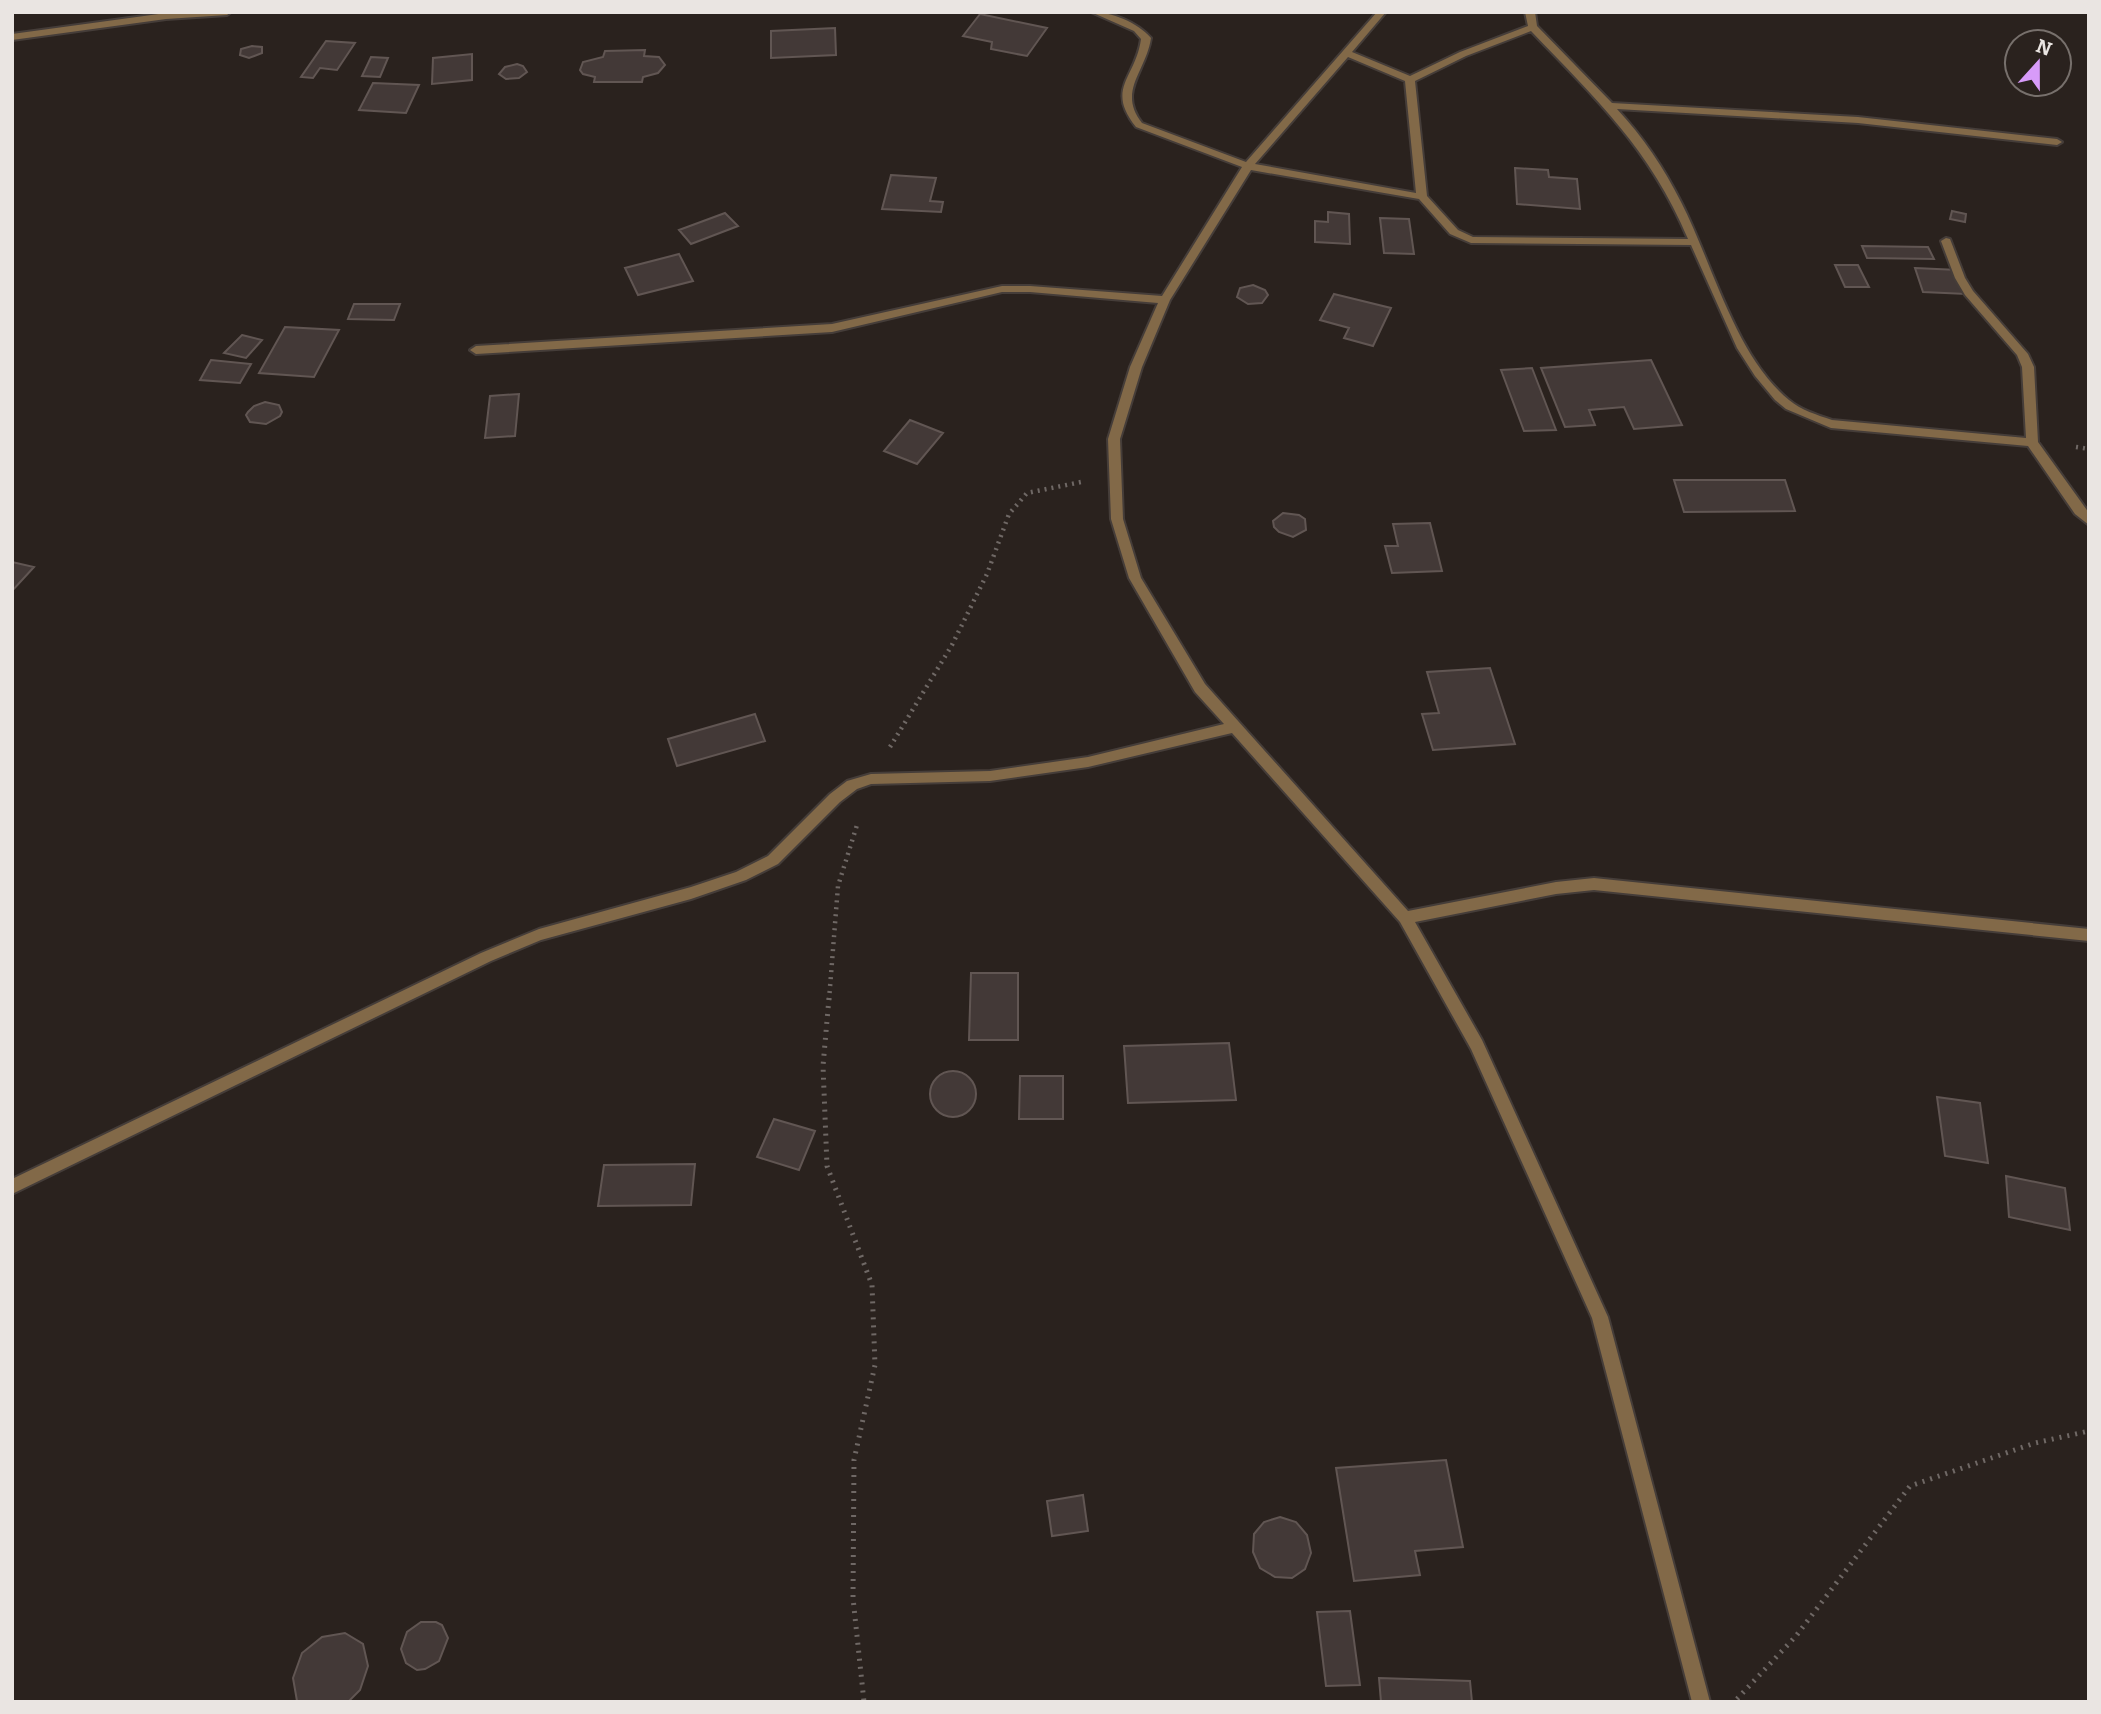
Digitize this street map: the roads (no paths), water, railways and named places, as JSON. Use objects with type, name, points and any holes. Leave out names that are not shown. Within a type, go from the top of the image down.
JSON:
[{"type":"street","points":[[12,37],[166,16],[227,12]]},
{"type":"street","points":[[1095,12],[1137,29],[1146,37],[1125,98],[1129,115],[1139,125],[1248,166],[1422,197]]},
{"type":"street","points":[[1382,12],[1248,166],[1165,300],[1136,368],[1114,439],[1117,519],[1135,578],[1200,688],[1405,918],[1477,1045],[1600,1317],[1701,1702]]},
{"type":"street","points":[[1530,12],[1533,27],[1613,106],[1663,176],[1745,352],[1780,399],[1803,413],[1831,424],[2032,442]]},
{"type":"street","points":[[1345,52],[1409,80],[1463,54],[1533,27]]},
{"type":"street","points":[[1409,80],[1422,197],[1454,232],[1471,240],[1693,242]]},
{"type":"street","points":[[1613,106],[1858,120],[2057,142]]},
{"type":"street","points":[[1946,241],[1959,278],[1969,293],[2022,354],[2028,367],[2032,442],[2079,511],[2089,521]]},
{"type":"street","points":[[475,350],[832,328],[1002,289],[1165,300]]},
{"type":"street","points":[[12,1186],[486,957],[539,935],[691,893],[741,876],[773,860],[835,798],[852,785],[871,779],[990,776],[1088,762],[1234,726]]},
{"type":"street","points":[[1405,918],[1556,888],[1594,884],[2024,926],[2089,935]]}]
